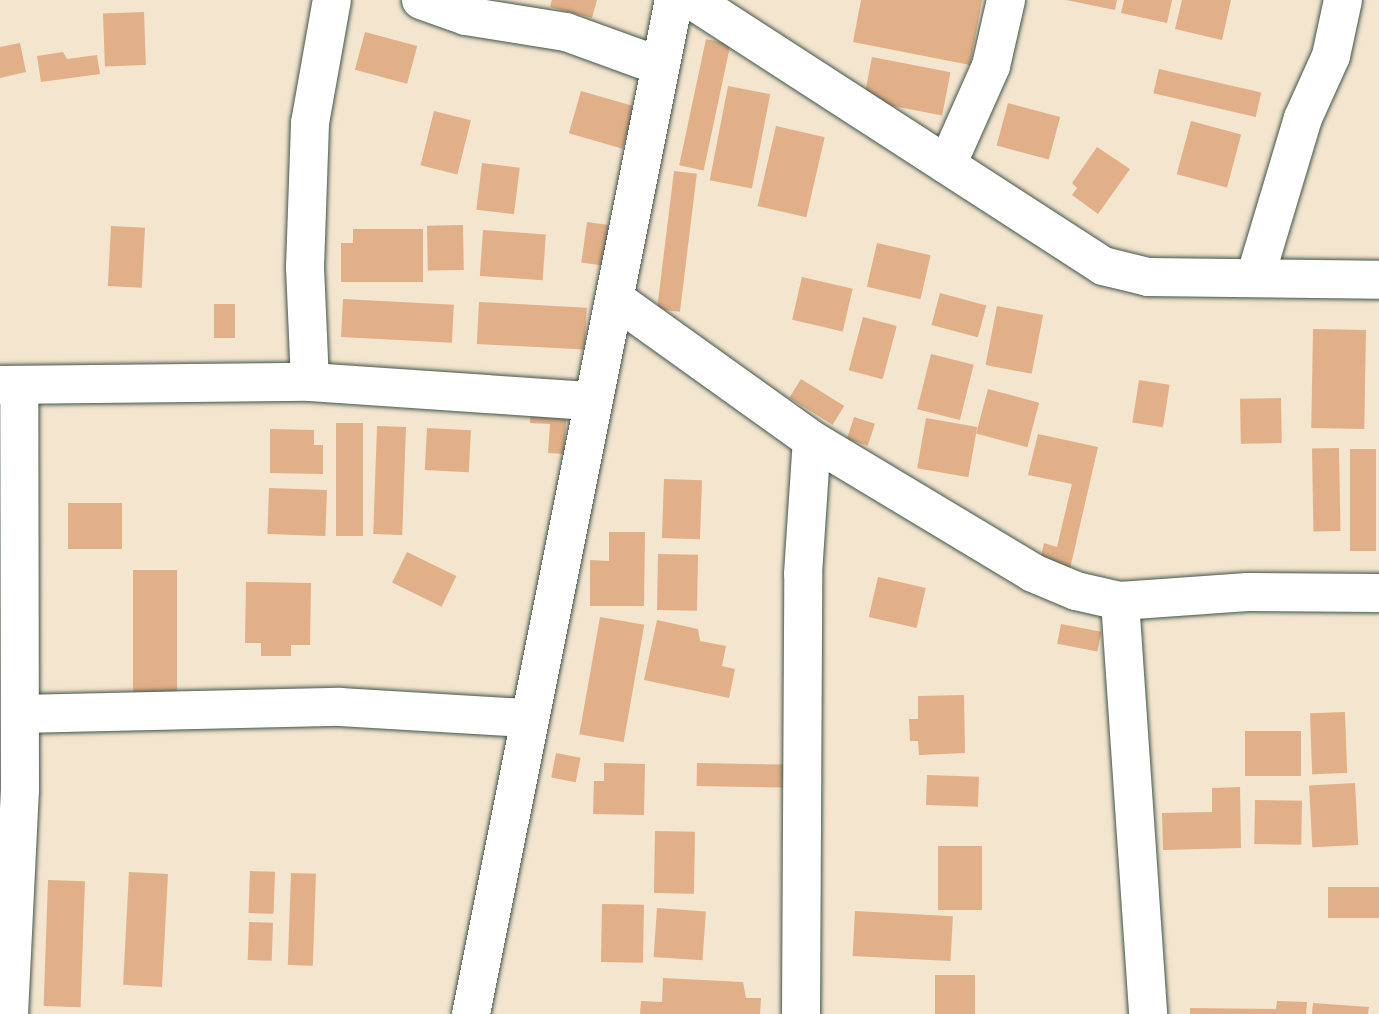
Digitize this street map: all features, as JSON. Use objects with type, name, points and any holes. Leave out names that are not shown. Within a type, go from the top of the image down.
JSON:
[{"type":"street","points":[[310,382],[305,267],[310,123],[332,0]]},
{"type":"street","points":[[421,0],[466,16],[566,32],[660,66]]},
{"type":"street","points":[[471,1014],[526,718],[615,299],[674,0]]},
{"type":"street","points":[[692,0],[1103,266],[1148,277],[1379,280]]},
{"type":"street","points":[[947,165],[991,66],[1006,0]]},
{"type":"street","points":[[1255,278],[1303,118],[1331,56],[1343,0]]},
{"type":"street","points":[[615,299],[812,440],[1033,573],[1120,601],[1248,592],[1379,593]]},
{"type":"street","points":[[9,1014],[20,714],[10,385],[310,382],[592,401]]},
{"type":"street","points":[[801,1014],[803,574],[812,440]]},
{"type":"street","points":[[1120,601],[1148,1014]]},
{"type":"street","points":[[20,714],[340,706],[526,718]]},
{"type":"building","points":[[552,0],[597,0],[592,18],[550,7]]},
{"type":"building","points":[[861,0],[982,0],[970,65],[853,42]]},
{"type":"building","points":[[1066,0],[1117,0],[1115,10]]},
{"type":"building","points":[[1124,0],[1172,0],[1167,23],[1121,13]]},
{"type":"building","points":[[1182,0],[1231,0],[1222,40],[1175,29]]},
{"type":"building","points":[[144,12],[146,65],[105,66],[103,13]]},
{"type":"building","points":[[365,32],[417,46],[407,84],[355,70]]},
{"type":"building","points":[[706,39],[730,44],[704,170],[679,165]]},
{"type":"building","points":[[20,43],[26,72],[0,78],[0,47]]},
{"type":"building","points":[[63,52],[67,59],[97,55],[100,74],[41,82],[37,56]]},
{"type":"building","points":[[872,57],[951,72],[942,115],[864,100]]},
{"type":"building","points":[[1159,69],[1261,93],[1256,117],[1153,93]]},
{"type":"building","points":[[728,86],[770,94],[752,188],[710,180]]},
{"type":"building","points":[[581,91],[635,106],[623,149],[569,133]]},
{"type":"building","points":[[1008,103],[1060,117],[1049,159],[997,146]]},
{"type":"building","points":[[434,111],[471,120],[457,175],[420,165]]},
{"type":"building","points":[[1191,121],[1241,134],[1227,188],[1177,174]]},
{"type":"building","points":[[776,126],[825,137],[806,217],[758,206]]},
{"type":"building","points":[[1097,147],[1130,169],[1098,214],[1072,195],[1077,188],[1072,183]]},
{"type":"building","points":[[482,163],[520,168],[514,214],[476,210]]},
{"type":"building","points":[[674,171],[697,174],[680,312],[657,309]]},
{"type":"building","points":[[587,222],[614,226],[608,266],[581,263]]},
{"type":"building","points":[[463,225],[464,270],[428,271],[427,226]]},
{"type":"building","points":[[111,226],[145,228],[142,288],[108,286]]},
{"type":"building","points":[[353,229],[423,229],[423,282],[341,282],[341,243],[353,243]]},
{"type":"building","points":[[483,230],[546,234],[543,280],[480,276]]},
{"type":"building","points":[[877,243],[931,255],[920,299],[867,287]]},
{"type":"building","points":[[802,277],[853,289],[843,332],[792,320]]},
{"type":"building","points":[[940,293],[986,305],[978,337],[931,325]]},
{"type":"building","points":[[343,299],[454,305],[452,343],[341,337]]},
{"type":"building","points":[[479,302],[587,308],[585,350],[477,344]]},
{"type":"building","points":[[214,304],[235,304],[235,338],[214,338]]},
{"type":"building","points":[[997,306],[1043,315],[1032,374],[986,365]]},
{"type":"building","points":[[863,317],[897,326],[883,379],[849,370]]},
{"type":"building","points":[[1313,329],[1366,330],[1364,429],[1311,428]]},
{"type":"building","points":[[931,354],[974,365],[960,420],[917,409]]},
{"type":"building","points":[[801,379],[844,406],[833,425],[789,398]]},
{"type":"building","points":[[1139,380],[1170,385],[1163,427],[1132,422]]},
{"type":"building","points":[[988,389],[1039,403],[1027,447],[976,433]]},
{"type":"building","points":[[1281,398],[1282,443],[1241,444],[1240,399]]},
{"type":"building","points":[[531,405],[567,407],[564,454],[548,453],[550,424],[530,423]]},
{"type":"building","points":[[854,417],[875,424],[868,446],[847,439]]},
{"type":"building","points":[[926,418],[977,427],[968,477],[917,468]]},
{"type":"building","points":[[336,423],[363,423],[363,536],[336,536]]},
{"type":"building","points":[[377,426],[406,427],[402,535],[373,534]]},
{"type":"building","points":[[427,428],[471,430],[469,472],[425,470]]},
{"type":"building","points":[[270,429],[314,430],[314,445],[323,445],[323,474],[270,473]]},
{"type":"building","points":[[1038,434],[1098,447],[1069,573],[1039,565],[1044,543],[1057,547],[1072,484],[1028,475]]},
{"type":"building","points":[[1312,448],[1339,448],[1340,531],[1313,531]]},
{"type":"building","points":[[1350,449],[1376,449],[1376,551],[1350,551]]},
{"type":"building","points":[[664,479],[702,480],[700,539],[662,538]]},
{"type":"building","points":[[269,488],[327,490],[325,536],[267,534]]},
{"type":"building","points":[[68,503],[122,503],[122,549],[68,549]]},
{"type":"building","points":[[609,532],[645,532],[644,606],[590,606],[590,560],[609,561]]},
{"type":"building","points":[[407,552],[456,576],[442,607],[392,583]]},
{"type":"building","points":[[658,554],[698,555],[697,611],[657,610]]},
{"type":"building","points":[[133,570],[177,570],[177,692],[133,692]]},
{"type":"building","points":[[878,577],[926,588],[917,628],[869,617]]},
{"type":"building","points":[[246,582],[311,583],[310,645],[291,645],[291,656],[261,656],[261,643],[245,643]]},
{"type":"building","points":[[600,617],[644,625],[624,742],[579,734]]},
{"type":"building","points":[[657,620],[698,629],[700,641],[726,646],[722,666],[735,669],[729,698],[644,680]]},
{"type":"building","points":[[1061,624],[1101,632],[1097,651],[1057,644]]},
{"type":"building","points":[[964,695],[965,753],[919,755],[918,741],[910,741],[909,719],[918,719],[918,696]]},
{"type":"building","points":[[1345,712],[1347,773],[1312,774],[1310,713]]},
{"type":"building","points":[[1245,731],[1301,731],[1301,776],[1245,776]]},
{"type":"building","points":[[556,753],[581,758],[576,782],[551,778]]},
{"type":"building","points":[[604,763],[645,764],[644,815],[593,814],[594,781],[604,781]]},
{"type":"building","points":[[697,763],[784,765],[784,788],[697,786]]},
{"type":"building","points":[[927,775],[979,777],[978,807],[926,805]]},
{"type":"building","points":[[1355,783],[1358,845],[1312,847],[1309,785]]},
{"type":"building","points":[[1240,787],[1241,848],[1163,850],[1162,813],[1212,812],[1212,788]]},
{"type":"building","points":[[1255,800],[1302,801],[1301,845],[1254,844]]},
{"type":"building","points":[[655,831],[695,832],[694,894],[654,893]]},
{"type":"building","points":[[938,846],[982,846],[982,910],[938,910]]},
{"type":"building","points":[[250,871],[275,872],[274,914],[249,913]]},
{"type":"building","points":[[129,872],[168,874],[162,987],[123,985]]},
{"type":"building","points":[[291,873],[316,874],[313,966],[288,965]]},
{"type":"building","points":[[48,880],[85,881],[81,1007],[44,1006]]},
{"type":"building","points":[[1328,887],[1379,887],[1379,918],[1328,918]]},
{"type":"building","points":[[602,904],[644,905],[643,963],[601,962]]},
{"type":"building","points":[[657,908],[706,911],[702,960],[654,957]]},
{"type":"building","points":[[855,911],[953,916],[951,961],[853,956]]},
{"type":"building","points":[[249,922],[273,923],[272,961],[248,960]]},
{"type":"building","points":[[935,975],[975,975],[975,1014],[935,1014]]},
{"type":"building","points":[[663,978],[743,982],[746,998],[761,998],[760,1014],[640,1014],[641,1001],[662,1002]]},
{"type":"building","points":[[1277,1001],[1307,1002],[1306,1014],[1190,1014],[1190,1008],[1276,1009]]},
{"type":"building","points":[[1313,1003],[1369,1007],[1368,1014],[1312,1014]]}]
